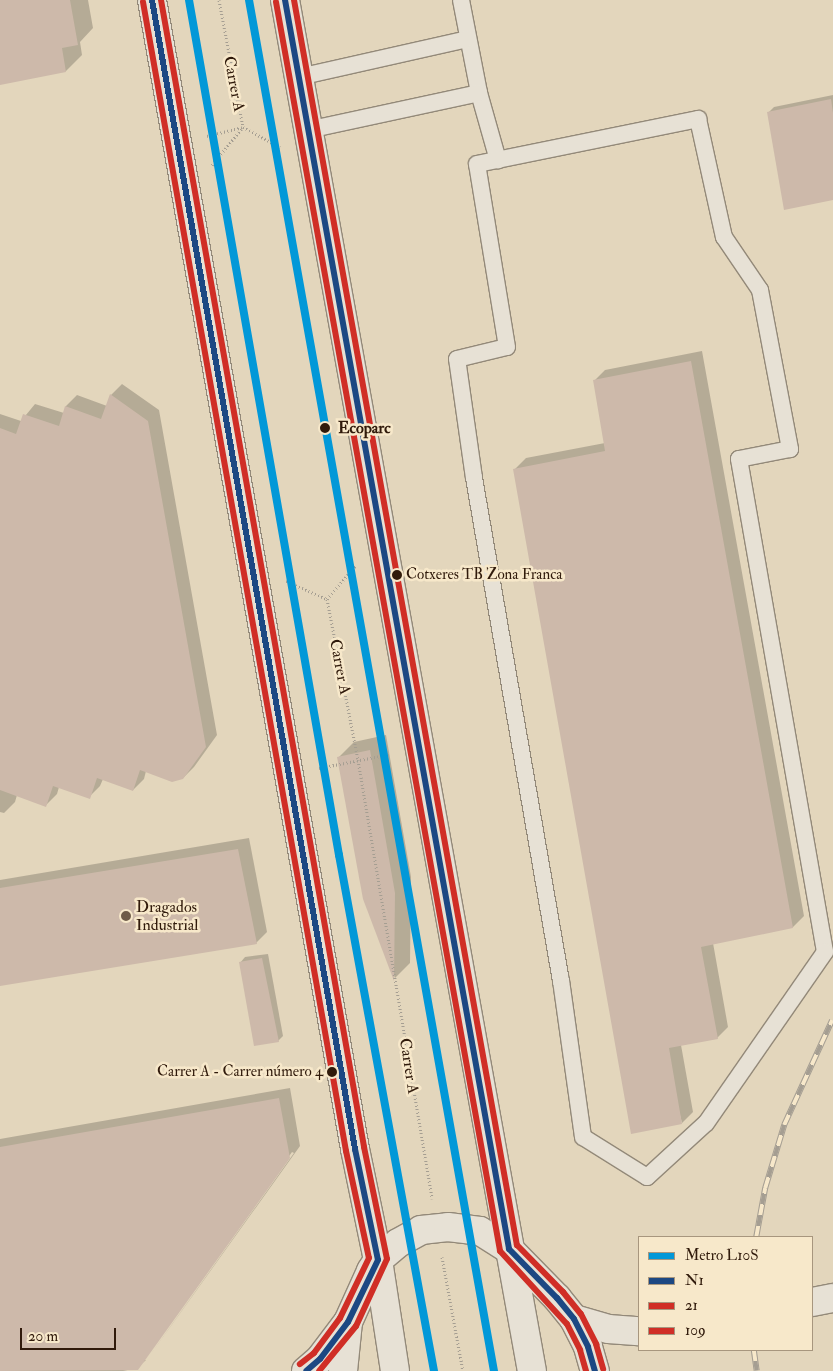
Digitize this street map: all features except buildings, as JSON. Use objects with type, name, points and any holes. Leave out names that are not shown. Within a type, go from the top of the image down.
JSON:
[{"type":"main road","points":[[152,0],[358,1165],[378,1260],[395,1371]]},
{"type":"main road","points":[[285,0],[532,1371]]},
{"type":"main road","points":[[306,1371],[320,1359],[348,1322],[371,1271],[378,1260],[398,1243],[421,1230],[448,1227],[480,1231],[509,1249],[557,1298],[574,1319],[588,1347],[595,1371]]},
{"type":"main road","points":[[813,1302],[833,1298]]},
{"type":"main road","points":[[574,1319],[608,1329],[638,1331]]},
{"type":"main road","points":[[343,1371],[348,1322]]},
{"type":"lane","points":[[461,0],[479,93],[498,160]]},
{"type":"lane","points":[[299,77],[468,39]]},
{"type":"lane","points":[[308,130],[479,93]]},
{"type":"lane","points":[[698,119],[724,237],[760,290],[790,449],[739,459],[825,952],[706,1123],[647,1177],[583,1137],[561,981],[474,478],[457,359],[507,347],[477,164],[498,160],[698,119]]},
{"type":"path","name":"Carrer A","points":[[213,175],[212,165],[242,127],[219,0]]},
{"type":"path","points":[[200,138],[242,127]]},
{"type":"path","name":"Carrer A","points":[[285,580],[327,598],[358,760],[463,1371]]},
{"type":"path","points":[[313,769],[396,753]]},
{"type":"railway","points":[[756,1236],[765,1188],[784,1125],[832,1020]]},
{"type":"railway","points":[[754,1351],[757,1371]]},
{"type":"metro line","name":"L10S","points":[[189,0],[339,855],[434,1371]]},
{"type":"metro line","name":"L10S","points":[[249,0],[494,1371]]},
{"type":"transit line","name":"N1","points":[[152,0],[355,1149],[378,1260],[348,1322],[320,1359],[306,1371]]},
{"type":"transit line","name":"109","points":[[161,0],[364,1147],[387,1259],[356,1326],[319,1371]]},
{"type":"transit line","name":"N1","points":[[285,0],[509,1249],[557,1298],[574,1319],[588,1347],[595,1371]]},
{"type":"transit line","name":"109","points":[[294,0],[517,1245],[563,1292],[581,1314],[596,1344],[603,1369]]},
{"type":"transit line","name":"21","points":[[143,2],[346,1151],[369,1258],[340,1318],[314,1353],[300,1364]]},
{"type":"transit line","name":"21","points":[[276,2],[500,1251],[567,1324],[580,1350],[586,1371]]},
{"type":"place","name":"Ecoparc","points":[[325,428]]},
{"type":"place","name":"Cotxeres TB Zona Franca","points":[[397,575]]},
{"type":"place","name":"Dragados Industrial","points":[[126,916]]},
{"type":"place","name":"Carrer A - Carrer número 4","points":[[332,1072]]}]
